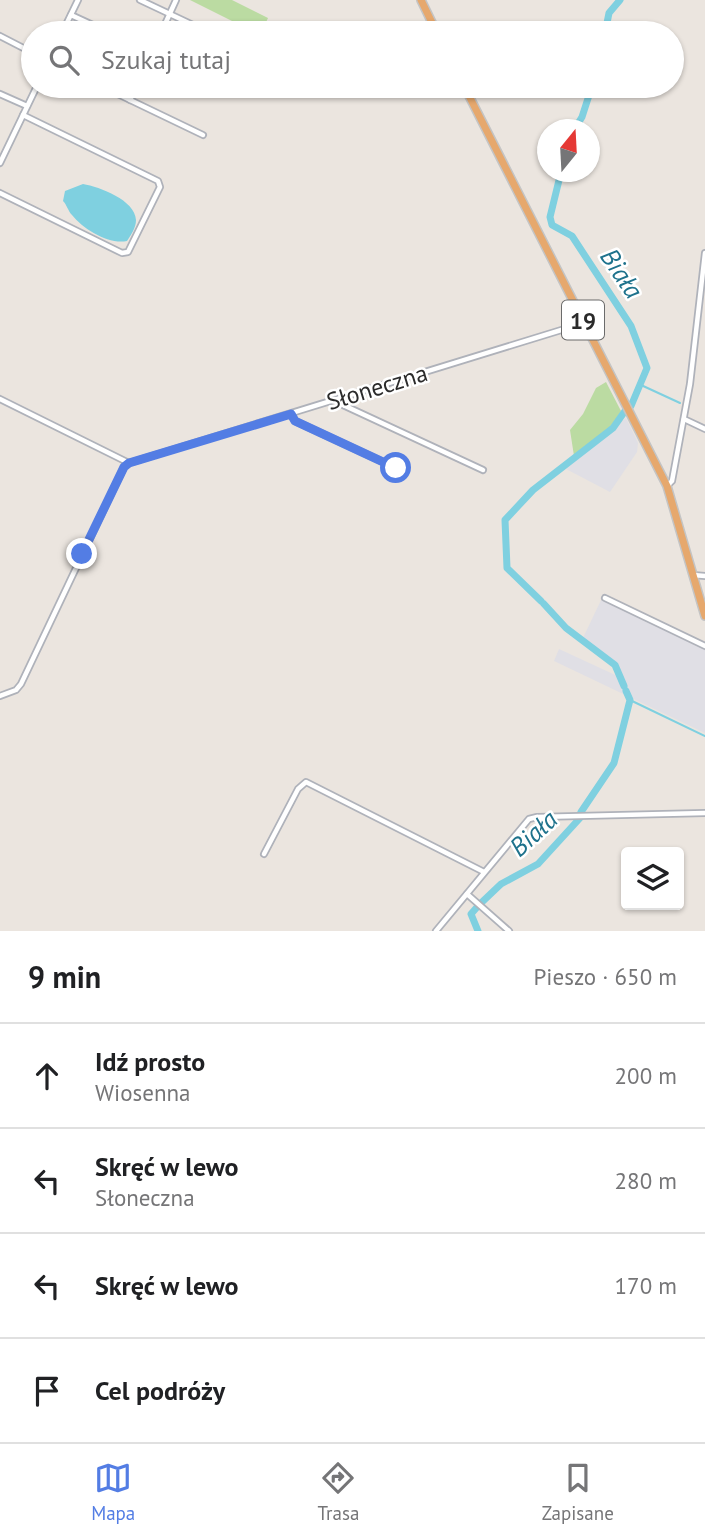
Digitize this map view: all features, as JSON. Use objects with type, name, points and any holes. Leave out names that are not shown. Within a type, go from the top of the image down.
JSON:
[{"type":"highway","points":[[421,0],[431,21]]},
{"type":"highway","name":"19","points":[[470,98],[667,486],[705,616]]},
{"type":"street","points":[[68,21],[77,0]]},
{"type":"street","points":[[140,0],[184,21]]},
{"type":"street","points":[[166,21],[176,0]]},
{"type":"street","points":[[71,15],[84,21]]},
{"type":"street","points":[[0,36],[21,47]]},
{"type":"street","points":[[0,94],[27,106]]},
{"type":"street","points":[[0,163],[31,98]]},
{"type":"street","points":[[126,98],[203,135]]},
{"type":"street","points":[[0,193],[122,253],[128,252],[160,187],[158,181],[23,115]]},
{"type":"street","points":[[667,486],[672,481],[684,419],[705,253]]},
{"type":"street","name":"Słoneczna","points":[[129,463],[584,322]]},
{"type":"street","points":[[0,399],[129,463],[124,467],[20,684],[16,690],[0,696]]},
{"type":"street","points":[[339,399],[343,405],[482,470]]},
{"type":"street","points":[[291,414],[295,421],[396,468]]},
{"type":"street","points":[[684,419],[705,429]]},
{"type":"street","points":[[693,575],[705,576]]},
{"type":"street","points":[[606,598],[705,646]]},
{"type":"street","points":[[264,854],[298,789],[306,782],[484,872]]},
{"type":"street","points":[[436,931],[524,823],[537,817],[705,813]]},
{"type":"street","points":[[467,894],[509,931]]},
{"type":"shaded area","points":[[626,418],[638,443],[637,452],[610,492],[566,469]]},
{"type":"shaded area","points":[[603,596],[705,643],[705,733],[554,661],[559,649],[624,679],[616,663],[583,638]]},
{"type":"green space","points":[[190,0],[232,0],[268,18],[267,21],[232,21]]},
{"type":"green space","points":[[606,382],[621,411],[612,425],[574,456],[570,430],[583,414],[596,388]]},
{"type":"water","points":[[83,184],[107,191],[130,206],[136,223],[127,241],[112,241],[97,235],[83,226],[71,213],[63,201],[65,191]]},
{"type":"waterway","name":"Biała","points":[[607,21],[609,13],[620,0]]},
{"type":"waterway","name":"Biała","points":[[581,119],[588,98]]},
{"type":"waterway","name":"Biała","points":[[559,182],[550,217],[552,225],[572,236],[631,326],[647,368],[631,406]]},
{"type":"waterway","points":[[641,385],[680,403]]},
{"type":"waterway","name":"Biała","points":[[541,601],[507,568],[505,520],[533,490],[613,428],[625,411]]},
{"type":"waterway","name":"Biała","points":[[544,604],[566,628],[615,665],[624,686]]},
{"type":"waterway","name":"Biała","points":[[581,812],[614,763],[630,700],[626,691]]},
{"type":"waterway","points":[[630,700],[705,736]]},
{"type":"waterway","name":"Biała","points":[[481,903],[501,884],[538,864],[580,818]]},
{"type":"waterway","name":"Biała","points":[[478,906],[471,914],[478,931]]},
{"type":"route","points":[[82,554],[124,467],[129,463],[291,414],[295,421],[396,468]]}]
